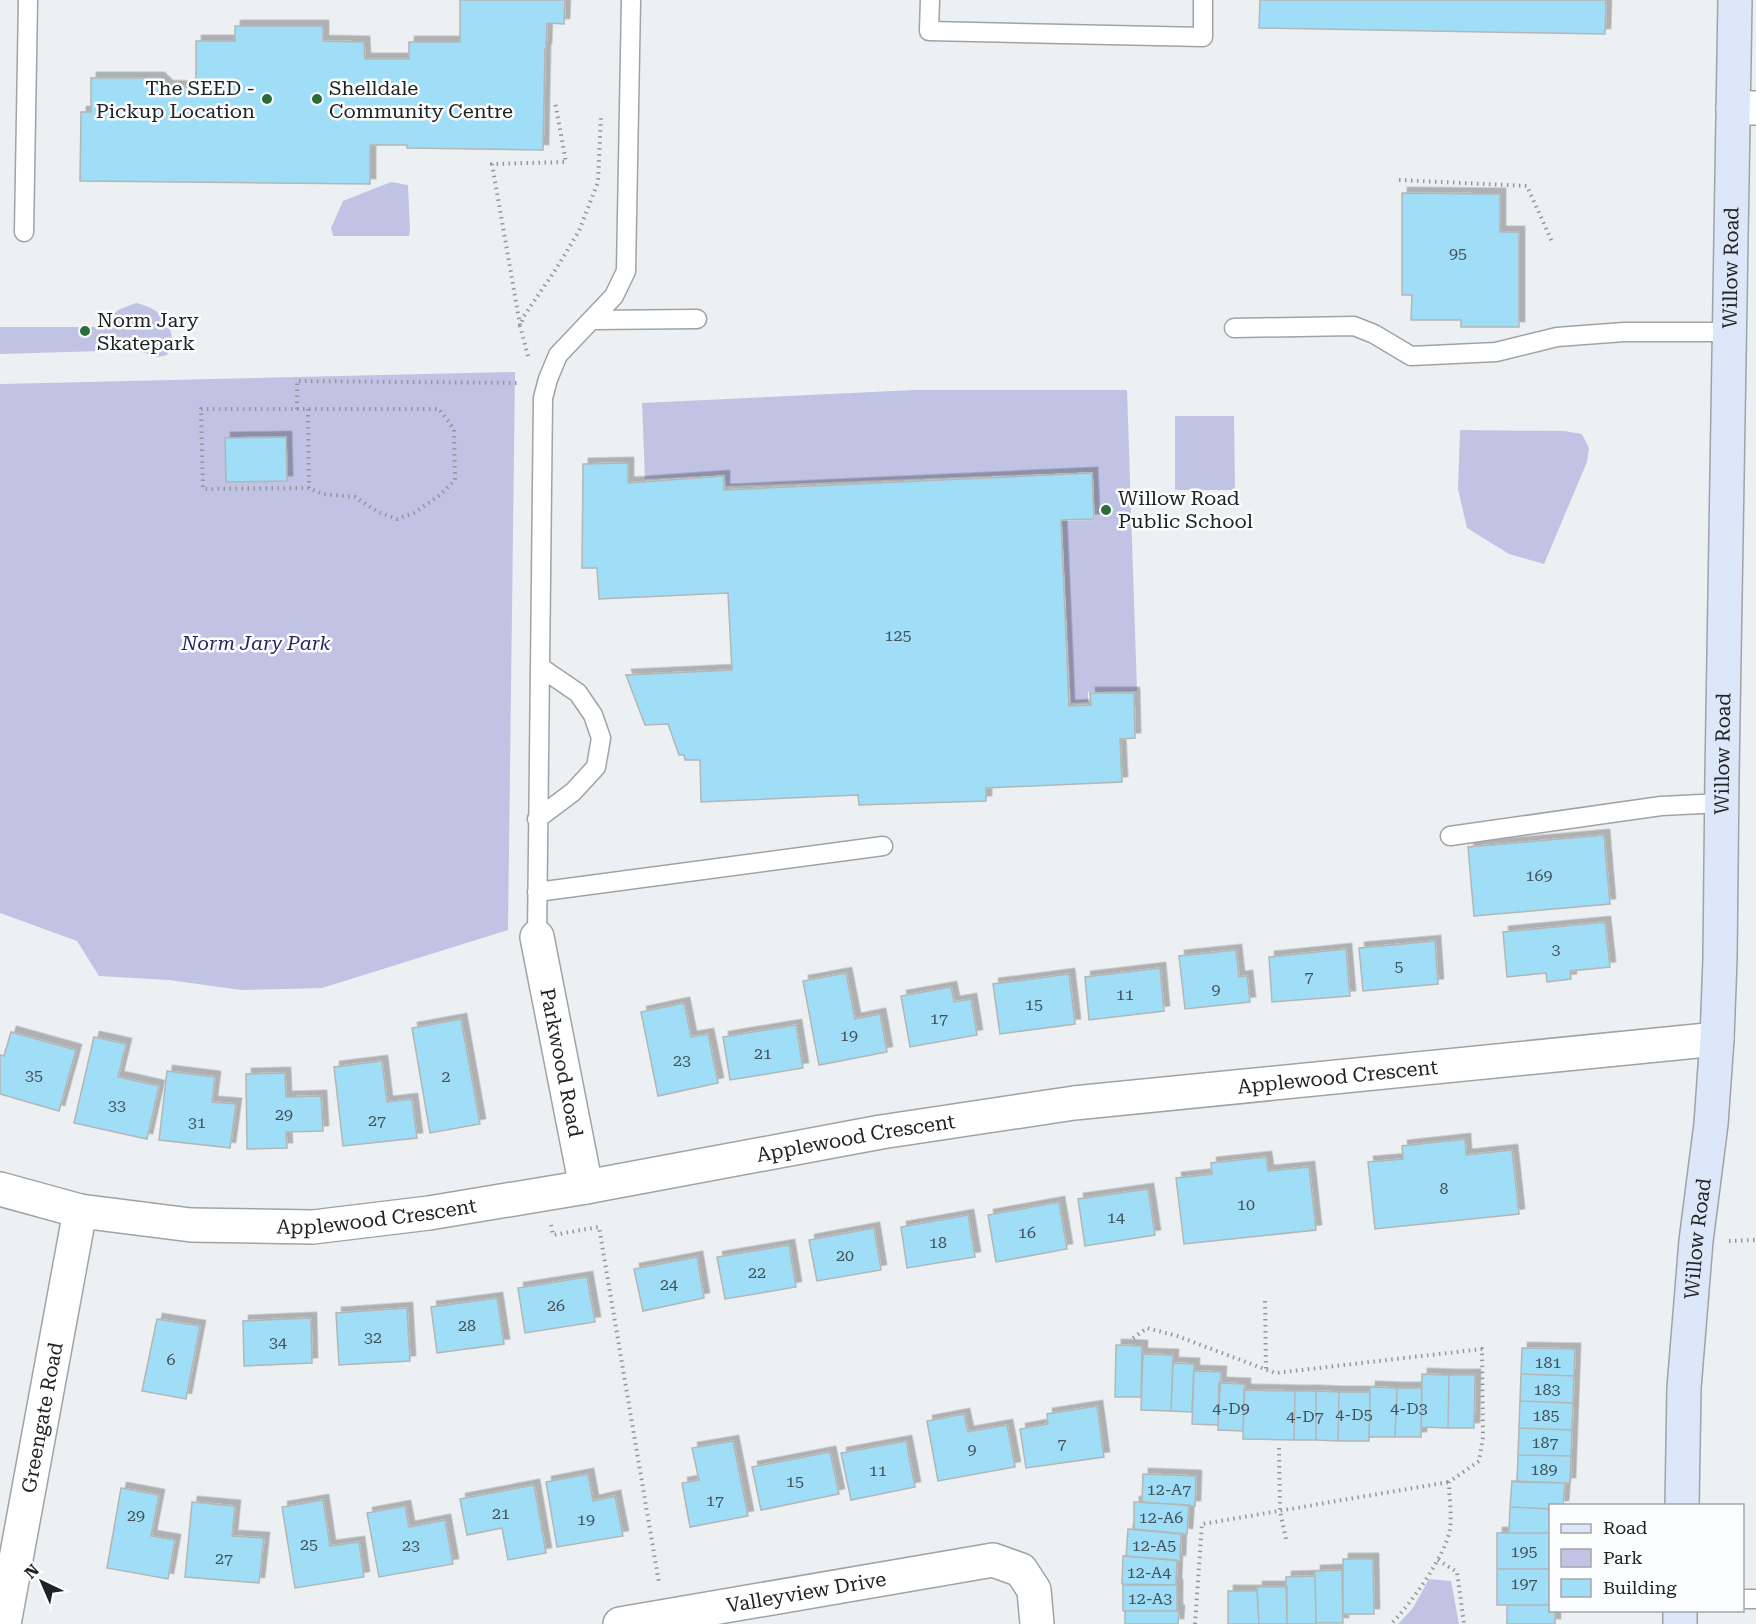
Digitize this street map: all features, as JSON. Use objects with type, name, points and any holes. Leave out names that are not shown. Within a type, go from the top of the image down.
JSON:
[{"type":"main road","name":"Willow Road","points":[[1682,1504],[1684,1388],[1696,1241],[1711,1124],[1720,959],[1729,332],[1744,108],[1735,0]]},
{"type":"street","name":"Parkwood Road","points":[[537,937],[586,1187]]},
{"type":"street","name":"Applewood Crescent","points":[[0,1189],[81,1211],[191,1225],[313,1227],[429,1213],[586,1187],[881,1132],[1074,1103],[1717,1039]]},
{"type":"street","name":"Greengate Road","points":[[4,1624],[81,1211]]},
{"type":"street","name":"Valleyview Drive","points":[[620,1624],[993,1560],[1021,1570],[1034,1590],[1037,1624]]},
{"type":"lane","points":[[24,232],[28,0]]},
{"type":"lane","points":[[537,937],[543,398],[558,355],[614,296],[626,271],[630,0]]},
{"type":"lane","points":[[930,0],[929,31],[1203,37],[1203,0]]},
{"type":"lane","points":[[593,320],[697,319]]},
{"type":"lane","points":[[1234,328],[1354,326],[1374,334],[1411,356],[1497,352],[1557,337],[1624,332],[1729,332]]},
{"type":"lane","points":[[537,819],[573,792],[596,766],[601,738],[593,715],[578,693],[540,667]]},
{"type":"lane","points":[[1450,836],[1661,806],[1722,803]]},
{"type":"lane","points":[[537,892],[883,846]]},
{"type":"path","points":[[526,363],[528,355],[520,326],[492,164],[566,162],[555,102]]},
{"type":"path","points":[[520,326],[524,316],[579,231],[589,208],[598,182],[599,120],[604,110]]},
{"type":"path","points":[[1399,180],[1527,186],[1553,244]]},
{"type":"path","points":[[297,409],[297,381],[520,384],[522,378]]},
{"type":"path","points":[[308,409],[309,488]]},
{"type":"path","points":[[308,409],[439,409],[454,429],[455,480],[440,495],[414,513],[397,519],[378,512],[355,497],[322,494],[309,488],[203,489],[201,410],[308,409]]},
{"type":"path","points":[[553,1235],[599,1227],[664,1616]]},
{"type":"path","points":[[1265,1302],[1266,1370]]},
{"type":"path","points":[[1132,1338],[1147,1328],[1177,1336],[1275,1373],[1482,1349],[1483,1437],[1479,1461],[1449,1482],[1202,1524],[1195,1624]]},
{"type":"path","points":[[1279,1448],[1280,1511],[1286,1539]]},
{"type":"path","points":[[1391,1624],[1401,1614],[1438,1560],[1450,1530],[1449,1482]]},
{"type":"path","points":[[1438,1560],[1457,1572],[1464,1624]]},
{"type":"green space","points":[[391,182],[408,185],[409,236],[333,236],[331,228],[343,201]]},
{"type":"green space","name":"Norm Jary Skatepark","points":[[136,303],[153,310],[166,321],[172,337],[167,355],[158,357],[136,350],[0,354],[0,327],[95,327],[120,309]]},
{"type":"green space","name":"Norm Jary Park","points":[[515,372],[508,930],[322,988],[241,990],[169,980],[99,976],[77,941],[0,913],[0,384]]},
{"type":"green space","points":[[914,390],[1127,390],[1137,691],[1088,692],[1088,702],[1071,703],[1062,521],[1095,520],[1093,472],[726,486],[725,475],[645,479],[642,403]]},
{"type":"green space","points":[[1175,416],[1234,416],[1235,490],[1175,490]]},
{"type":"green space","points":[[1460,430],[1564,431],[1582,434],[1589,448],[1587,462],[1544,564],[1509,554],[1467,528],[1458,489]]},
{"type":"green space","points":[[1429,1579],[1451,1581],[1459,1624],[1398,1624],[1413,1608]]},
{"type":"building","name":"Shelldale Community Centre","points":[[460,0],[565,0],[564,24],[547,23],[543,150],[407,148],[407,145],[370,145],[370,184],[80,181],[81,112],[91,112],[91,78],[159,78],[167,86],[196,87],[196,41],[235,41],[235,26],[323,26],[323,41],[364,42],[365,59],[409,59],[409,42],[460,42]]},
{"type":"building","points":[[1260,0],[1606,0],[1605,34],[1259,28]]},
{"type":"building","points":[[1402,193],[1500,194],[1500,232],[1519,232],[1519,327],[1461,327],[1461,320],[1411,320],[1412,295],[1402,295]]},
{"type":"building","points":[[286,437],[287,481],[226,482],[225,438]]},
{"type":"building","points":[[628,463],[628,483],[724,476],[724,490],[1092,473],[1094,519],[1061,520],[1069,706],[1091,705],[1090,693],[1134,693],[1135,738],[1120,739],[1122,782],[986,788],[986,801],[859,805],[858,795],[701,802],[700,760],[685,760],[684,755],[679,755],[668,724],[645,725],[626,675],[732,670],[728,593],[599,599],[597,568],[582,568],[583,464]]},
{"type":"building","points":[[1604,835],[1610,904],[1474,916],[1468,847]]},
{"type":"building","points":[[1605,922],[1610,967],[1570,971],[1571,979],[1547,982],[1546,973],[1507,977],[1503,932]]},
{"type":"building","points":[[1435,941],[1438,984],[1363,991],[1359,948]]},
{"type":"building","points":[[1346,949],[1350,996],[1272,1002],[1269,957]]},
{"type":"building","points":[[1236,950],[1239,977],[1247,976],[1250,1002],[1185,1009],[1179,956]]},
{"type":"building","points":[[1160,968],[1164,1011],[1089,1020],[1085,977]]},
{"type":"building","points":[[846,973],[855,1019],[880,1014],[887,1052],[819,1065],[803,981]]},
{"type":"building","points":[[1069,974],[1075,1024],[1000,1034],[993,984]]},
{"type":"building","points":[[951,987],[954,1002],[971,999],[977,1035],[910,1047],[901,996]]},
{"type":"building","points":[[684,1003],[691,1037],[708,1034],[718,1083],[658,1096],[641,1012]]},
{"type":"building","points":[[461,1019],[480,1124],[430,1133],[412,1028]]},
{"type":"building","points":[[796,1025],[803,1068],[730,1080],[723,1037]]},
{"type":"building","points":[[11,1032],[76,1050],[59,1111],[0,1094],[0,1055],[4,1056]]},
{"type":"building","points":[[94,1037],[126,1044],[118,1077],[159,1086],[147,1139],[74,1123]]},
{"type":"building","points":[[382,1061],[387,1102],[412,1099],[417,1138],[343,1146],[334,1067]]},
{"type":"building","points":[[167,1071],[215,1077],[212,1102],[236,1104],[230,1148],[159,1140]]},
{"type":"building","points":[[285,1073],[286,1097],[321,1096],[323,1131],[286,1132],[287,1148],[247,1149],[246,1074]]},
{"type":"building","points":[[1465,1139],[1466,1155],[1512,1150],[1519,1214],[1375,1229],[1368,1162],[1403,1159],[1402,1146]]},
{"type":"building","points":[[1266,1157],[1268,1171],[1309,1167],[1316,1230],[1184,1244],[1176,1178],[1212,1174],[1211,1163]]},
{"type":"building","points":[[1148,1189],[1155,1235],[1085,1246],[1078,1199]]},
{"type":"building","points":[[1059,1202],[1067,1249],[996,1262],[988,1215]]},
{"type":"building","points":[[968,1215],[975,1257],[907,1268],[901,1227]]},
{"type":"building","points":[[874,1228],[881,1270],[817,1281],[809,1240]]},
{"type":"building","points":[[789,1245],[796,1287],[725,1299],[717,1257]]},
{"type":"building","points":[[697,1257],[704,1298],[643,1311],[634,1269]]},
{"type":"building","points":[[587,1277],[595,1322],[525,1333],[518,1288]]},
{"type":"building","points":[[497,1298],[504,1344],[437,1353],[431,1307]]},
{"type":"building","points":[[407,1308],[410,1361],[339,1365],[336,1313]]},
{"type":"building","points":[[311,1318],[312,1363],[244,1366],[243,1321]]},
{"type":"building","points":[[157,1319],[200,1326],[186,1399],[142,1391]]},
{"type":"building","points":[[1116,1345],[1142,1346],[1141,1397],[1115,1397]]},
{"type":"building","points":[[1522,1348],[1575,1349],[1574,1376],[1521,1374]]},
{"type":"building","points":[[1143,1354],[1173,1355],[1171,1411],[1141,1410]]},
{"type":"building","points":[[1173,1363],[1194,1364],[1192,1412],[1171,1411]]},
{"type":"building","points":[[1194,1371],[1221,1372],[1218,1425],[1192,1424]]},
{"type":"building","points":[[1422,1374],[1449,1375],[1448,1428],[1421,1427]]},
{"type":"building","points":[[1521,1374],[1574,1376],[1573,1403],[1520,1401]]},
{"type":"building","points":[[1449,1375],[1475,1375],[1474,1428],[1448,1428]]},
{"type":"building","points":[[1219,1383],[1245,1384],[1243,1431],[1218,1430]]},
{"type":"building","points":[[1370,1387],[1397,1388],[1395,1437],[1369,1437]]},
{"type":"building","points":[[1397,1388],[1422,1388],[1421,1437],[1395,1437]]},
{"type":"building","points":[[1244,1390],[1295,1391],[1294,1440],[1243,1439]]},
{"type":"building","points":[[1295,1391],[1316,1391],[1316,1440],[1294,1440]]},
{"type":"building","points":[[1316,1391],[1339,1392],[1338,1441],[1316,1440]]},
{"type":"building","points":[[1339,1392],[1370,1392],[1369,1441],[1338,1441]]},
{"type":"building","points":[[1520,1401],[1573,1403],[1572,1430],[1519,1428]]},
{"type":"building","points":[[1097,1406],[1104,1457],[1026,1468],[1020,1429],[1048,1424],[1047,1414]]},
{"type":"building","points":[[964,1414],[968,1432],[1007,1425],[1015,1467],[938,1481],[927,1421]]},
{"type":"building","points":[[1519,1428],[1572,1430],[1571,1456],[1518,1455]]},
{"type":"building","points":[[733,1441],[748,1516],[690,1527],[682,1483],[699,1480],[692,1448]]},
{"type":"building","points":[[906,1441],[915,1487],[851,1500],[841,1453]]},
{"type":"building","points":[[830,1452],[839,1494],[761,1510],[752,1467]]},
{"type":"building","points":[[1518,1455],[1571,1456],[1570,1483],[1517,1482]]},
{"type":"building","points":[[588,1474],[593,1501],[615,1496],[623,1536],[557,1547],[546,1482]]},
{"type":"building","points":[[1143,1474],[1196,1476],[1195,1506],[1142,1502]]},
{"type":"building","points":[[1512,1481],[1565,1483],[1563,1504],[1549,1504],[1549,1509],[1510,1507]]},
{"type":"building","points":[[534,1485],[546,1553],[508,1560],[502,1528],[467,1535],[460,1499]]},
{"type":"building","points":[[121,1488],[159,1495],[151,1536],[175,1540],[168,1579],[107,1568]]},
{"type":"building","points":[[323,1500],[330,1546],[359,1542],[364,1577],[295,1588],[282,1507]]},
{"type":"building","points":[[192,1502],[235,1506],[232,1536],[264,1538],[259,1583],[185,1577]]},
{"type":"building","points":[[1134,1502],[1189,1505],[1187,1534],[1134,1529]]},
{"type":"building","points":[[405,1506],[409,1527],[445,1520],[453,1564],[379,1577],[367,1513]]},
{"type":"building","points":[[1510,1507],[1549,1509],[1549,1533],[1509,1533]]},
{"type":"building","points":[[1128,1529],[1181,1534],[1180,1561],[1126,1556]]},
{"type":"building","points":[[1497,1533],[1549,1533],[1549,1569],[1497,1569]]},
{"type":"building","points":[[1123,1556],[1177,1560],[1176,1585],[1122,1584]]},
{"type":"building","points":[[1343,1559],[1373,1559],[1374,1614],[1343,1614]]},
{"type":"building","points":[[1497,1569],[1549,1569],[1549,1605],[1497,1605]]},
{"type":"building","points":[[1342,1570],[1343,1623],[1316,1623],[1315,1571]]},
{"type":"building","points":[[1315,1576],[1316,1624],[1287,1624],[1286,1577]]},
{"type":"building","points":[[1123,1585],[1177,1585],[1177,1611],[1123,1611]]},
{"type":"building","points":[[1257,1587],[1287,1587],[1287,1624],[1259,1624]]},
{"type":"building","points":[[1228,1591],[1257,1591],[1259,1624],[1228,1624]]},
{"type":"building","points":[[1507,1605],[1549,1605],[1549,1612],[1555,1612],[1555,1624],[1507,1624]]},
{"type":"building","points":[[1125,1611],[1179,1611],[1178,1624],[1125,1624]]},
{"type":"place","name":"The SEED - Pickup Location","points":[[267,99]]},
{"type":"place","name":"Shelldale Community Centre","points":[[317,99]]},
{"type":"place","name":"Norm Jary Skatepark","points":[[85,331]]},
{"type":"place","name":"Willow Road Public School","points":[[1106,510]]}]
